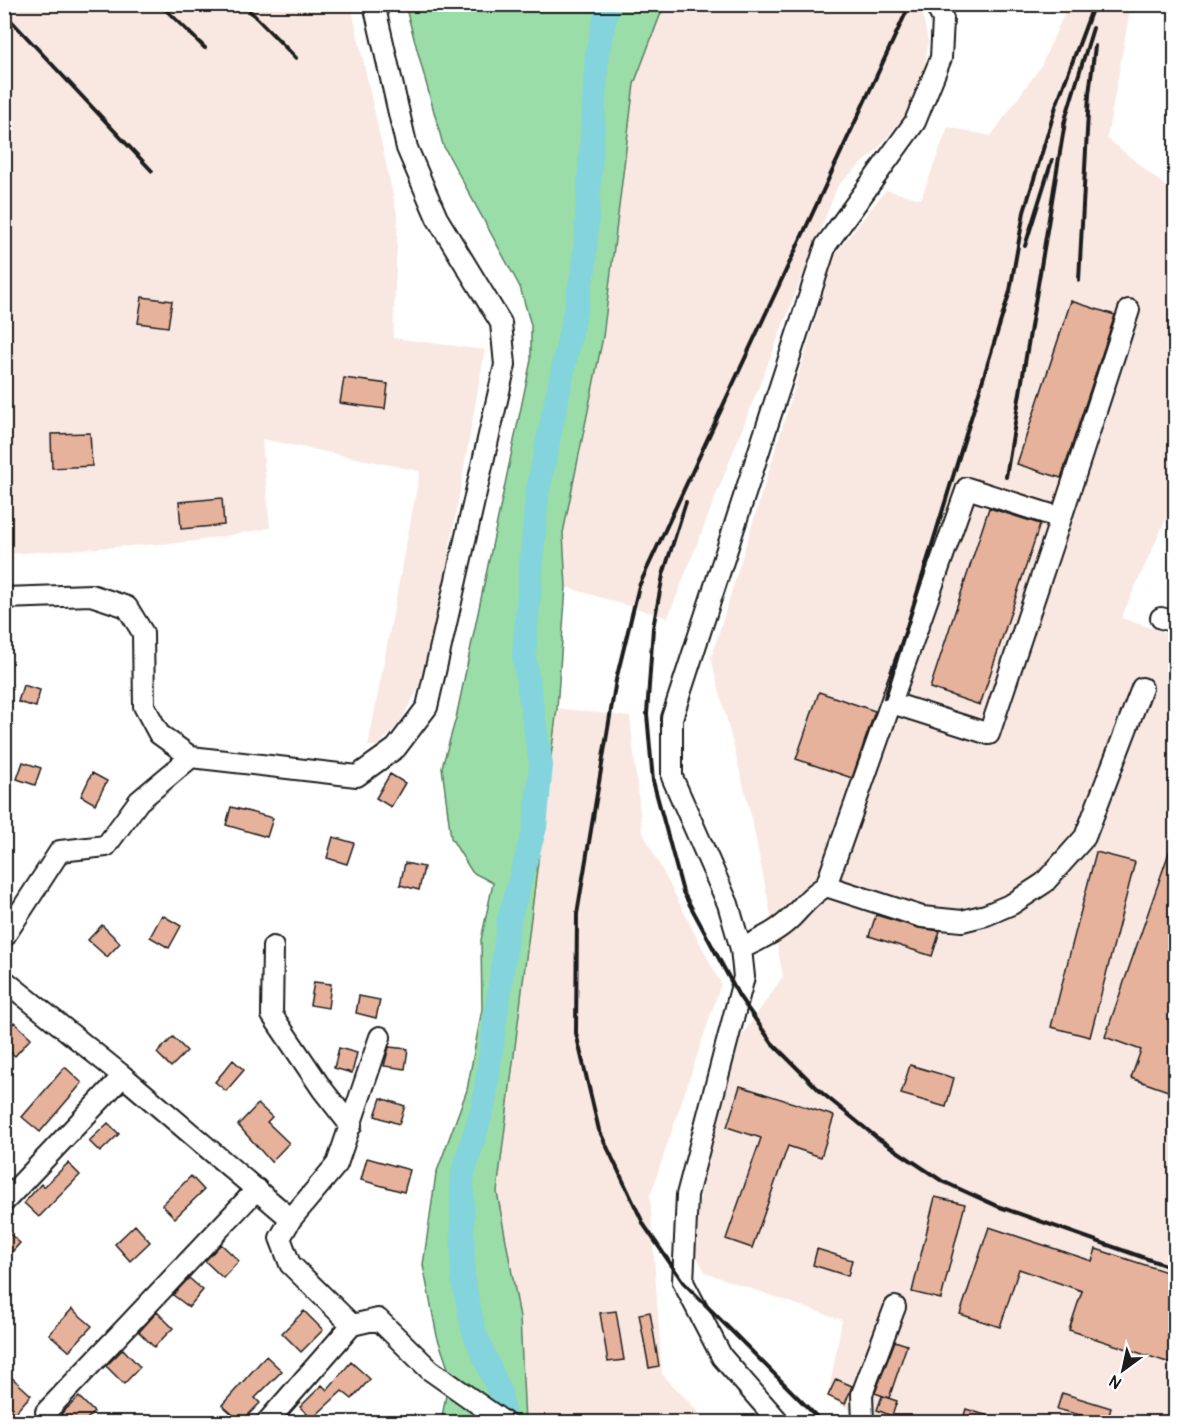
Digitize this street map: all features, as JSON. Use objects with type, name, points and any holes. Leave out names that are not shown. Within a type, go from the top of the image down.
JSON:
[{"type":"street","points":[[4,598],[91,595],[127,607],[143,633],[144,705],[159,734],[191,757],[357,776],[396,748],[426,707],[505,364],[501,323],[436,218],[407,148],[374,4]]},
{"type":"street","points":[[779,1422],[722,1357],[683,1282],[687,1195],[744,977],[741,949],[728,904],[672,777],[672,718],[826,245],[915,122],[941,58],[943,19],[935,4]]},
{"type":"street","points":[[892,703],[989,734],[1129,310]]},
{"type":"street","points":[[741,949],[772,933],[790,919],[810,895],[825,886],[967,488],[1061,518]]},
{"type":"street","points":[[825,886],[922,917],[962,921],[986,915],[1012,904],[1044,883],[1085,837],[1142,688]]},
{"type":"street","points":[[4,937],[60,851],[106,846],[139,801],[191,757]]},
{"type":"street","points":[[273,947],[272,1015],[322,1089],[351,1126]]},
{"type":"street","points":[[4,980],[123,1076],[291,1219]]},
{"type":"street","points":[[352,1325],[290,1264],[280,1238],[291,1219],[337,1164],[380,1037]]},
{"type":"street","points":[[4,1202],[123,1076]]},
{"type":"street","points":[[46,1412],[257,1189]]},
{"type":"street","points":[[863,1422],[862,1394],[895,1307]]},
{"type":"street","points":[[267,1422],[352,1325],[378,1318],[429,1370],[501,1420]]},
{"type":"shaded area","points":[[5,5],[351,5],[398,218],[393,338],[485,350],[428,670],[399,724],[378,746],[368,746],[420,471],[262,439],[270,528],[190,542],[5,554]]},
{"type":"shaded area","points":[[664,5],[917,5],[923,15],[928,42],[924,75],[907,113],[875,152],[838,185],[668,618],[566,587],[563,533],[603,337],[634,84]]},
{"type":"shaded area","points":[[1068,5],[1131,5],[1107,138],[1176,195],[1175,499],[1121,618],[1175,636],[1175,1422],[867,1422],[828,1396],[842,1320],[706,1273],[690,1246],[730,1053],[783,976],[751,815],[711,658],[836,253],[886,190],[921,199],[948,127],[991,136],[1041,66]]},
{"type":"shaded area","points":[[557,708],[630,717],[642,831],[721,984],[650,1196],[662,1374],[708,1422],[533,1422],[525,1416],[520,1317],[497,1192]]},
{"type":"green space","points":[[405,5],[664,5],[634,84],[603,337],[563,533],[566,587],[557,708],[497,1192],[520,1317],[525,1422],[441,1422],[450,1374],[437,1336],[423,1265],[436,1174],[467,1090],[482,1009],[481,940],[493,883],[472,872],[451,838],[442,767],[456,718],[531,360],[531,325],[520,287],[443,145]]},
{"type":"building","points":[[142,297],[172,301],[168,327],[138,323]]},
{"type":"building","points":[[1071,301],[1115,315],[1061,478],[1017,464]]},
{"type":"building","points":[[344,378],[388,384],[385,409],[340,403]]},
{"type":"building","points":[[90,433],[92,466],[52,468],[51,434]]},
{"type":"building","points":[[222,498],[224,525],[181,529],[179,502]]},
{"type":"building","points":[[989,508],[1040,524],[980,705],[930,688]]},
{"type":"building","points":[[23,685],[40,690],[36,707],[18,702]]},
{"type":"building","points":[[819,692],[875,711],[852,778],[796,759]]},
{"type":"building","points":[[23,762],[41,768],[35,785],[17,779]]},
{"type":"building","points":[[92,773],[107,781],[95,804],[81,796]]},
{"type":"building","points":[[390,774],[405,783],[391,807],[376,798]]},
{"type":"building","points":[[231,807],[273,818],[267,837],[226,825]]},
{"type":"building","points":[[333,837],[354,843],[347,864],[327,858]]},
{"type":"building","points":[[1174,838],[1176,1079],[1171,1092],[1131,1078],[1141,1050],[1105,1037]]},
{"type":"building","points":[[1096,852],[1135,862],[1090,1037],[1051,1027]]},
{"type":"building","points":[[405,863],[424,867],[419,890],[400,885]]},
{"type":"building","points":[[162,915],[181,926],[169,948],[150,937]]},
{"type":"building","points":[[876,915],[919,928],[940,931],[932,956],[869,936]]},
{"type":"building","points":[[102,925],[120,943],[107,957],[88,940]]},
{"type":"building","points":[[314,982],[331,984],[328,1008],[310,1005]]},
{"type":"building","points":[[359,996],[380,1000],[376,1018],[356,1013]]},
{"type":"building","points":[[14,1022],[31,1038],[15,1056],[4,1047],[4,1033]]},
{"type":"building","points":[[173,1037],[187,1051],[171,1067],[157,1053]]},
{"type":"building","points":[[389,1047],[408,1049],[405,1069],[384,1066]]},
{"type":"building","points":[[339,1048],[357,1053],[352,1073],[334,1068]]},
{"type":"building","points":[[233,1060],[244,1070],[226,1091],[215,1082]]},
{"type":"building","points":[[910,1065],[954,1078],[946,1107],[901,1094]]},
{"type":"building","points":[[65,1067],[82,1083],[40,1132],[22,1117]]},
{"type":"building","points":[[740,1086],[834,1116],[821,1157],[788,1146],[752,1248],[726,1239],[761,1138],[727,1127]]},
{"type":"building","points":[[381,1098],[405,1106],[399,1124],[375,1116]]},
{"type":"building","points":[[258,1104],[272,1117],[267,1122],[289,1143],[271,1162],[238,1125]]},
{"type":"building","points":[[108,1123],[119,1134],[100,1152],[89,1141]]},
{"type":"building","points":[[367,1158],[410,1170],[404,1192],[361,1180]]},
{"type":"building","points":[[68,1163],[80,1175],[39,1217],[24,1203],[41,1184],[44,1187]]},
{"type":"building","points":[[191,1176],[204,1190],[175,1218],[162,1205]]},
{"type":"building","points":[[935,1197],[965,1204],[941,1299],[912,1292]]},
{"type":"building","points":[[135,1225],[150,1242],[130,1261],[115,1244]]},
{"type":"building","points":[[989,1227],[1092,1261],[1096,1249],[1176,1275],[1176,1365],[1069,1330],[1082,1291],[1019,1269],[1000,1327],[960,1314]]},
{"type":"building","points":[[4,1229],[20,1243],[4,1261]]},
{"type":"building","points":[[221,1244],[239,1261],[223,1278],[205,1261]]},
{"type":"building","points":[[817,1249],[852,1260],[848,1276],[813,1265]]},
{"type":"building","points":[[189,1278],[203,1290],[189,1307],[173,1295]]},
{"type":"building","points":[[72,1309],[92,1326],[69,1351],[49,1334]]},
{"type":"building","points":[[304,1311],[323,1330],[301,1352],[282,1333]]},
{"type":"building","points":[[616,1311],[624,1360],[608,1362],[600,1313]]},
{"type":"building","points":[[157,1312],[173,1328],[154,1347],[139,1332]]},
{"type":"building","points":[[650,1312],[659,1366],[649,1368],[639,1314]]},
{"type":"building","points":[[895,1341],[907,1345],[889,1398],[875,1393]]},
{"type":"building","points":[[123,1349],[140,1367],[124,1384],[106,1366]]},
{"type":"building","points":[[266,1356],[282,1371],[255,1398],[260,1403],[241,1422],[222,1405]]},
{"type":"building","points":[[351,1362],[370,1379],[352,1399],[342,1391],[312,1419],[300,1407],[322,1385],[327,1390]]},
{"type":"building","points":[[11,1377],[31,1395],[13,1415],[4,1407],[4,1384]]},
{"type":"building","points":[[836,1379],[852,1386],[845,1404],[828,1396]]},
{"type":"building","points":[[1062,1393],[1111,1408],[1107,1422],[1057,1409]]},
{"type":"building","points":[[882,1396],[897,1401],[892,1416],[877,1410]]},
{"type":"building","points":[[79,1397],[94,1412],[84,1422],[70,1422],[61,1414]]},
{"type":"building","points":[[966,1409],[1001,1420],[1000,1422],[962,1422]]},
{"type":"waterway","points":[[501,1422],[503,1413],[500,1393],[474,1332],[463,1280],[462,1177],[484,1103],[509,920],[535,827],[541,765],[524,656],[537,494],[584,268],[597,54],[608,4]]},
{"type":"railway","points":[[160,4],[205,48]]},
{"type":"railway","points":[[243,4],[296,58]]},
{"type":"railway","points":[[822,1422],[683,1282],[644,1225],[599,1130],[576,1033],[577,914],[616,680],[639,586],[910,4]]},
{"type":"railway","points":[[885,698],[1010,291],[1024,212],[1057,103],[1094,4]]},
{"type":"railway","points":[[4,13],[152,171]]},
{"type":"railway","points":[[1064,123],[1093,28]]},
{"type":"railway","points":[[1079,280],[1089,94],[1095,46]]},
{"type":"railway","points":[[1006,477],[1066,116]]},
{"type":"railway","points":[[4,157],[9,161]]},
{"type":"railway","points":[[1025,246],[1052,160]]},
{"type":"railway","points":[[686,502],[663,575],[653,628],[647,714],[653,781],[683,892],[739,996],[772,1043],[822,1093],[876,1137],[942,1181],[997,1206],[1176,1269]]}]
